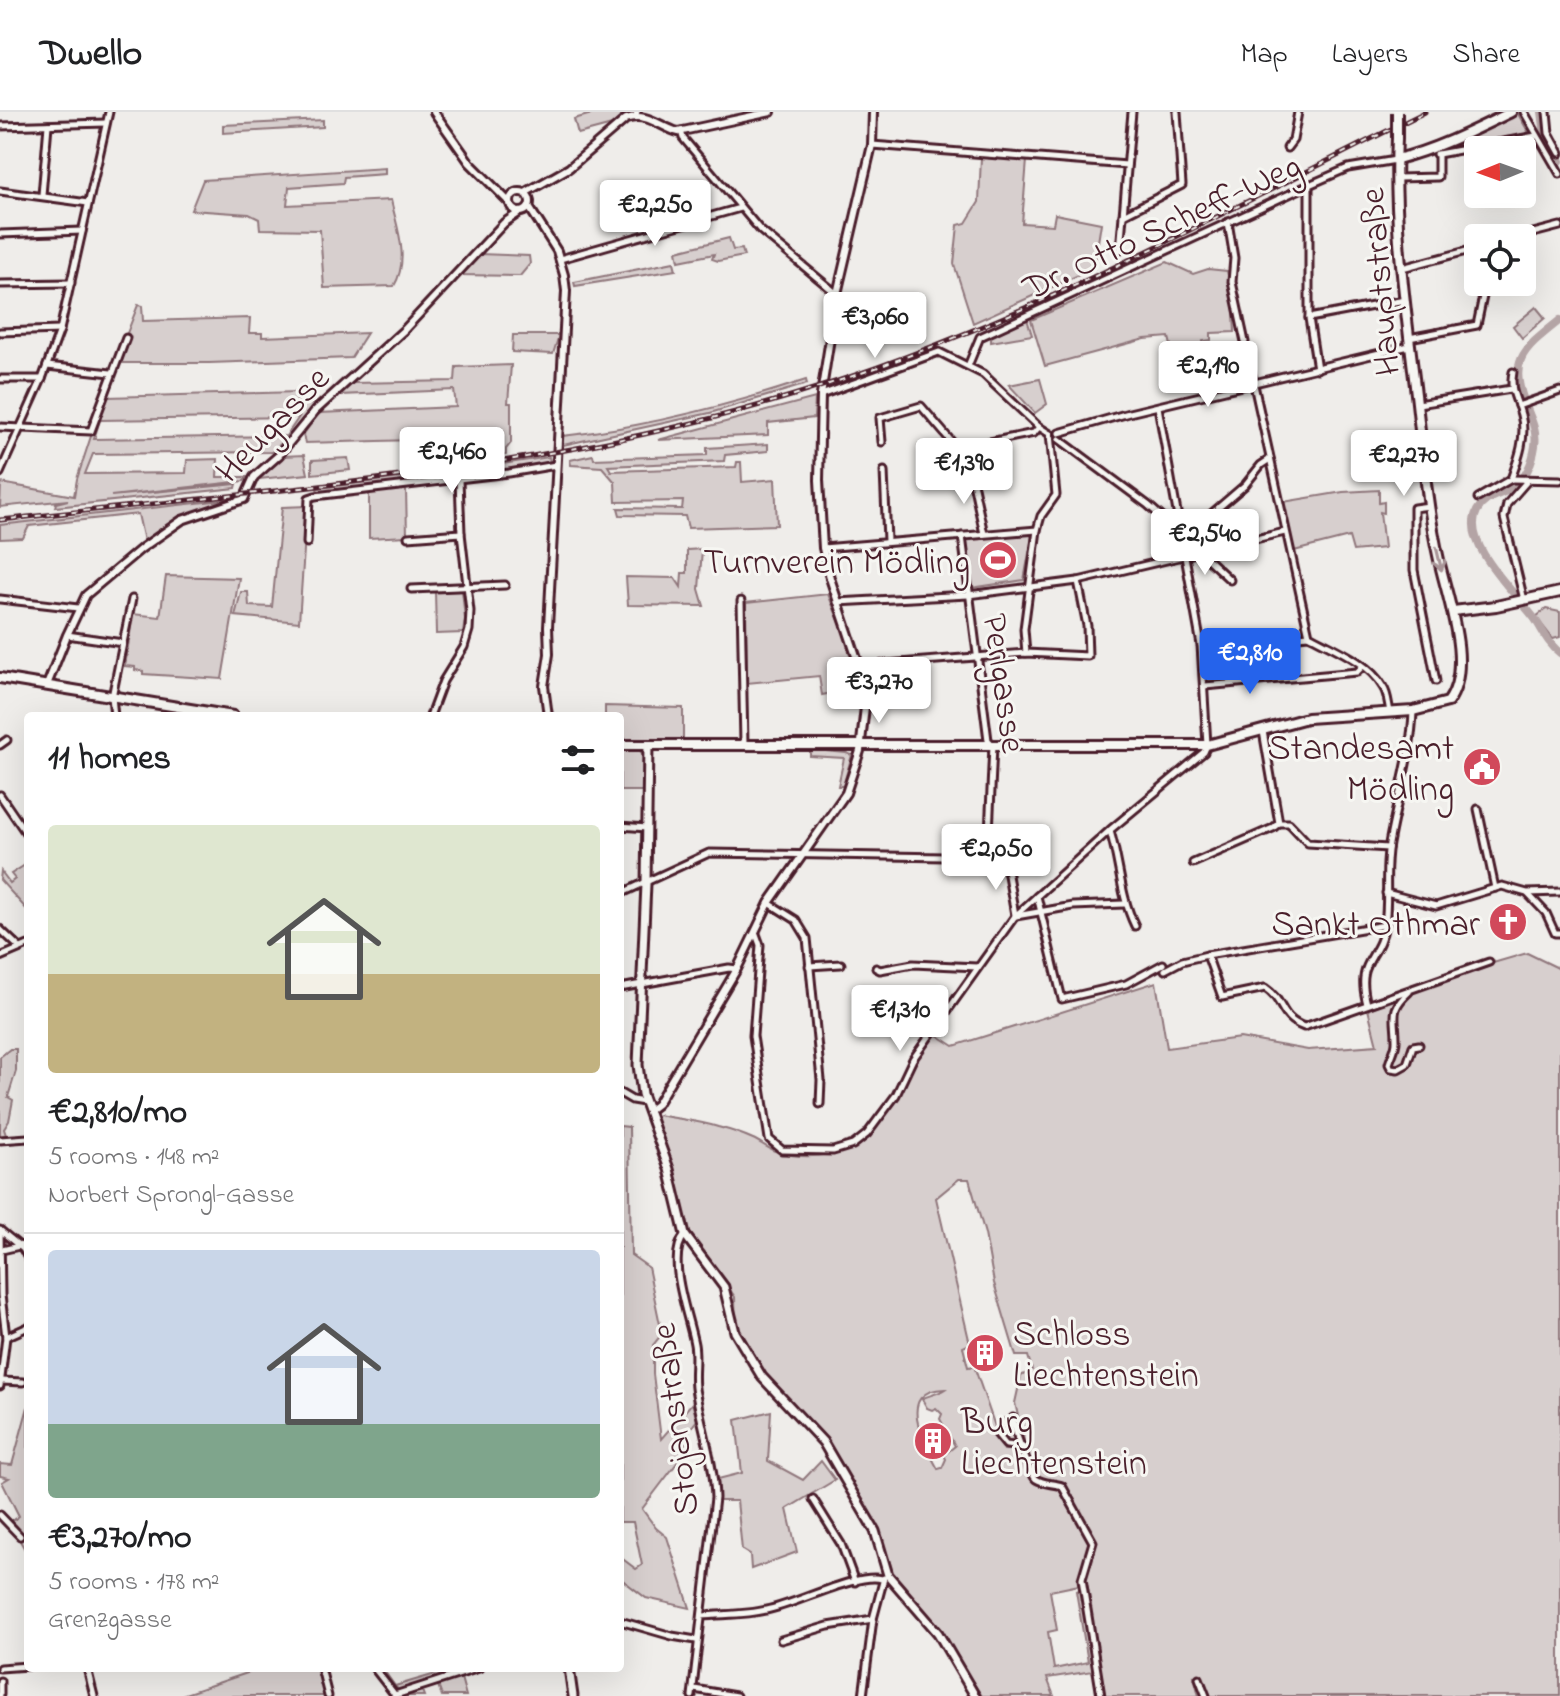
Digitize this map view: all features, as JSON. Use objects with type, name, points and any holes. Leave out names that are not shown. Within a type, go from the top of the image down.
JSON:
[{"type":"main road","name":"Hauptstraße","points":[[1397,112],[1396,178],[1408,342],[1439,562],[1453,611],[1458,653],[1455,685],[1448,702],[1413,711]]},
{"type":"main road","points":[[1397,159],[1434,151],[1511,112]]},
{"type":"main road","points":[[1453,611],[1560,592]]},
{"type":"main road","points":[[0,678],[208,712]]},
{"type":"main road","points":[[624,745],[1207,745],[1307,718],[1413,711]]},
{"type":"main road","points":[[648,745],[638,1065],[644,1102],[669,1169],[685,1235],[724,1287],[738,1339],[762,1377],[816,1433],[848,1483],[875,1531],[885,1577],[938,1633],[975,1696]]},
{"type":"main road","points":[[570,1672],[573,1696]]},
{"type":"street","points":[[0,473],[60,330],[109,112]]},
{"type":"street","points":[[434,112],[462,153],[539,224]]},
{"type":"street","points":[[527,195],[569,168],[625,116],[636,113],[648,115],[672,131],[681,131],[771,112]]},
{"type":"street","points":[[648,1111],[657,1104],[737,969],[769,903],[846,793],[861,745],[867,701],[861,666],[837,602],[823,548],[819,480],[821,395],[837,294],[872,145],[873,112]]},
{"type":"street","points":[[1120,249],[1132,112]]},
{"type":"street","points":[[1123,215],[1182,185],[1177,112]]},
{"type":"street","points":[[1287,148],[1293,140],[1298,112]]},
{"type":"street","points":[[1524,112],[1560,174]]},
{"type":"street","points":[[1547,112],[1549,133],[1560,153]]},
{"type":"street","points":[[0,126],[106,123]]},
{"type":"street","points":[[42,195],[48,125]]},
{"type":"street","points":[[681,131],[683,138],[740,208],[772,241],[837,294]]},
{"type":"street","points":[[872,145],[1127,165]]},
{"type":"street","points":[[1396,178],[1438,177],[1434,151],[1464,147]]},
{"type":"street","name":"Dr. Otto Scheff-Weg","points":[[968,366],[980,337],[1348,168],[1389,163],[1397,159]]},
{"type":"street","points":[[1309,185],[1309,318],[1317,369]]},
{"type":"street","points":[[0,191],[88,203]]},
{"type":"street","points":[[516,206],[519,192],[527,195]]},
{"type":"street","points":[[527,195],[529,207],[560,259],[566,305],[560,363],[549,654],[544,686],[547,712]]},
{"type":"street","points":[[516,206],[529,207]]},
{"type":"street","name":"Heugasse","points":[[47,685],[86,595],[182,520],[244,499],[254,477],[285,449],[315,411],[405,329],[508,220],[516,206]]},
{"type":"street","points":[[560,259],[740,208]]},
{"type":"street","points":[[1228,222],[1234,258],[1232,282],[1245,342]]},
{"type":"street","points":[[1536,232],[1560,226]]},
{"type":"street","points":[[0,234],[82,231]]},
{"type":"street","points":[[1401,269],[1464,252]]},
{"type":"street","points":[[0,284],[71,283]]},
{"type":"street","points":[[1052,441],[1059,436],[1158,407],[1317,369],[1477,325],[1483,296]]},
{"type":"street","points":[[1309,318],[1405,300]]},
{"type":"street","points":[[0,332],[60,330]]},
{"type":"street","points":[[0,427],[91,431],[126,338]]},
{"type":"street","points":[[821,395],[939,352],[968,366],[997,386],[1050,434],[1056,495],[1044,509],[1037,530],[1024,629],[1026,653]]},
{"type":"street","points":[[1247,353],[1309,635]]},
{"type":"street","points":[[47,366],[111,373]]},
{"type":"street","points":[[1513,372],[1511,389],[1522,404],[1520,479],[1507,504],[1504,518],[1521,601]]},
{"type":"street","points":[[0,379],[42,379]]},
{"type":"street","points":[[1417,404],[1511,389]]},
{"type":"street","points":[[1522,404],[1560,391]]},
{"type":"street","points":[[882,442],[880,418],[921,406],[963,455],[971,473],[984,534]]},
{"type":"street","points":[[756,934],[760,945],[753,1036],[769,1139],[782,1150],[833,1151],[853,1145],[867,1134],[896,1095],[913,1059],[1015,916],[1110,830],[1200,757],[1207,745],[1201,645],[1158,407]]},
{"type":"street","points":[[963,455],[985,443],[1034,433],[1039,427]]},
{"type":"street","points":[[1050,434],[1053,431],[1148,505],[1182,536]]},
{"type":"street","points":[[1182,536],[1245,485],[1270,459]]},
{"type":"street","points":[[307,543],[309,498],[312,497],[556,465]]},
{"type":"street","points":[[884,471],[887,541]]},
{"type":"street","points":[[1478,498],[1520,479],[1560,480]]},
{"type":"street","points":[[431,712],[443,681],[468,639],[470,611],[461,533],[459,480]]},
{"type":"street","points":[[1430,506],[1414,508],[1415,579],[1436,681]]},
{"type":"street","points":[[823,548],[1037,530]]},
{"type":"street","points":[[837,602],[968,595],[1078,581],[1285,532]]},
{"type":"street","points":[[408,537],[461,533]]},
{"type":"street","name":"Perlgasse","points":[[962,536],[988,740],[993,745],[988,856]]},
{"type":"street","points":[[1200,552],[1230,580]]},
{"type":"street","points":[[861,666],[1026,653],[1084,658],[1089,655],[1078,581]]},
{"type":"street","points":[[411,589],[505,585]]},
{"type":"street","points":[[0,599],[78,608]]},
{"type":"street","points":[[114,712],[112,697],[132,599]]},
{"type":"street","points":[[741,601],[744,744]]},
{"type":"street","points":[[67,635],[123,643]]},
{"type":"street","points":[[1201,645],[1309,635],[1361,668],[1383,687],[1390,713]]},
{"type":"street","points":[[1205,686],[1361,668]]},
{"type":"street","points":[[171,706],[172,712]]},
{"type":"street","points":[[1367,1004],[1362,985],[1365,965],[1378,947],[1385,925],[1388,848],[1413,711]]},
{"type":"street","points":[[1263,731],[1279,823]]},
{"type":"street","points":[[0,745],[7,740]]},
{"type":"street","points":[[0,795],[3,806],[24,831]]},
{"type":"street","points":[[1478,809],[1495,888]]},
{"type":"street","points":[[1193,863],[1279,823],[1289,823],[1308,843],[1388,848]]},
{"type":"street","points":[[624,826],[647,828]]},
{"type":"street","points":[[1110,830],[1118,857],[1124,904],[1135,926]]},
{"type":"street","points":[[624,892],[709,853],[988,856],[1005,858],[1015,916]]},
{"type":"street","points":[[1386,893],[1436,906],[1506,886],[1527,893],[1560,892]]},
{"type":"street","points":[[1527,893],[1546,913],[1555,933],[1560,933]]},
{"type":"street","points":[[1037,896],[1062,999],[1126,984],[1164,967],[1207,955],[1385,925]]},
{"type":"street","points":[[769,903],[796,920],[804,931],[821,1080],[820,1104]]},
{"type":"street","points":[[1015,916],[1073,906],[1124,904]]},
{"type":"street","points":[[0,929],[20,948]]},
{"type":"street","points":[[0,957],[24,946]]},
{"type":"street","points":[[1207,955],[1222,997],[1265,988],[1273,994],[1290,1022],[1304,1027],[1489,962]]},
{"type":"street","points":[[809,966],[841,964]]},
{"type":"street","points":[[876,968],[880,970],[913,964],[978,967]]},
{"type":"street","points":[[624,987],[737,969]]},
{"type":"street","points":[[1416,987],[1395,1008],[1397,1041],[1389,1064],[1391,1068],[1398,1069],[1407,1064],[1413,1046],[1419,1045]]},
{"type":"street","points":[[624,1095],[644,1102]]},
{"type":"street","points":[[0,1140],[24,1138]]},
{"type":"street","points":[[0,1230],[24,1251]]},
{"type":"street","points":[[0,1230],[1,1295],[6,1337],[1,1384],[23,1382]]},
{"type":"street","name":"Stojanstraße","points":[[685,1235],[678,1247],[678,1274],[695,1348],[695,1393],[715,1487],[693,1692]]},
{"type":"street","points":[[1,1254],[24,1245]]},
{"type":"street","points":[[6,1337],[24,1329]]},
{"type":"street","points":[[1012,1426],[1013,1418]]},
{"type":"street","points":[[1023,1447],[1006,1445],[997,1434],[1002,1424],[1008,1422],[1012,1426],[1023,1447],[1027,1467],[1033,1477],[1041,1482],[1062,1486],[1093,1542],[1082,1579],[1101,1696]]},
{"type":"street","points":[[813,1499],[841,1544],[855,1582]]},
{"type":"street","points":[[0,1515],[20,1536]]},
{"type":"street","points":[[702,1616],[766,1610],[855,1582],[885,1577],[873,1619],[863,1696]]},
{"type":"street","points":[[781,1640],[828,1626],[873,1619]]},
{"type":"street","points":[[624,1622],[697,1640]]},
{"type":"street","points":[[0,1668],[24,1666]]},
{"type":"street","points":[[88,1672],[94,1696]]},
{"type":"street","points":[[322,1672],[328,1696]]},
{"type":"street","points":[[377,1672],[396,1696],[467,1672]]},
{"type":"street","points":[[1199,1678],[1206,1696]]},
{"type":"street","points":[[0,1681],[0,1695]]},
{"type":"street","points":[[693,1692],[736,1696]]},
{"type":"shaded area","points":[[599,112],[621,112],[622,116],[612,125],[578,134],[574,119]]},
{"type":"shaded area","points":[[1518,114],[1529,133],[1473,136]]},
{"type":"shaded area","points":[[323,120],[323,127],[223,133],[223,125]]},
{"type":"shaded area","points":[[981,157],[1027,160],[1022,223],[1053,225],[1055,214],[1101,223],[1094,268],[973,323],[954,264],[958,225],[966,223],[979,202]]},
{"type":"shaded area","points":[[385,168],[385,174],[344,177],[343,183],[289,187],[287,205],[391,200],[402,254],[399,276],[394,286],[324,288],[320,230],[260,229],[259,219],[249,214],[191,210],[203,180]]},
{"type":"shaded area","points":[[729,238],[733,250],[742,249],[744,256],[718,261],[712,259],[714,254],[679,261],[677,251]]},
{"type":"shaded area","points":[[479,254],[529,256],[530,264],[520,276],[460,275]]},
{"type":"shaded area","points":[[674,262],[676,270],[575,286],[574,282]]},
{"type":"shaded area","points":[[1167,262],[1193,274],[1208,269],[1227,271],[1233,297],[1235,332],[1211,333],[1211,340],[1203,341],[1206,357],[1175,363],[1169,337],[1145,339],[1045,366],[1031,320]]},
{"type":"shaded area","points":[[138,305],[142,306],[143,321],[250,318],[249,333],[262,333],[262,337],[367,333],[351,358],[118,363],[107,397],[298,392],[297,403],[314,404],[289,436],[272,452],[93,454],[85,474],[186,473],[187,460],[218,459],[217,477],[247,477],[244,481],[111,496],[237,484],[236,488],[55,507],[56,503],[68,500],[0,507],[1,483],[74,496],[112,372]],"holes":[[[299,417],[286,436],[94,439],[100,420]]]},
{"type":"shaded area","points":[[1536,307],[1545,318],[1522,338],[1513,326]]},
{"type":"shaded area","points":[[1027,319],[1032,335],[991,342],[991,334]]},
{"type":"shaded area","points":[[513,335],[559,335],[553,354],[512,352]]},
{"type":"shaded area","points":[[511,365],[508,403],[511,403],[511,443],[506,455],[447,463],[440,457],[449,452],[450,439],[305,443],[303,435],[319,413],[456,407],[454,390],[338,395],[353,383],[455,381],[456,367]]},
{"type":"shaded area","points":[[1040,379],[1047,404],[1035,413],[1009,385]]},
{"type":"shaded area","points":[[806,380],[807,384],[710,413],[563,445],[562,436],[686,414]]},
{"type":"shaded area","points":[[815,398],[814,418],[768,423],[768,435],[658,440]]},
{"type":"shaded area","points":[[768,444],[768,451],[725,455],[724,461],[608,466],[611,471],[736,467],[737,462],[741,462],[742,482],[775,479],[777,525],[688,528],[685,516],[620,515],[618,508],[682,509],[683,501],[616,502],[615,482],[602,467],[571,465],[570,460],[593,455],[594,459],[707,455],[707,448]]},
{"type":"shaded area","points":[[304,455],[308,474],[259,479],[283,456]]},
{"type":"shaded area","points":[[549,457],[550,461],[537,465],[447,478],[448,472]]},
{"type":"shaded area","points":[[348,458],[350,470],[312,474],[312,460]]},
{"type":"shaded area","points":[[442,473],[443,479],[318,492],[317,488]]},
{"type":"shaded area","points":[[406,489],[407,536],[369,538],[369,493]]},
{"type":"shaded area","points":[[1379,490],[1379,503],[1384,502],[1384,513],[1380,512],[1384,548],[1353,551],[1349,537],[1294,551],[1283,502],[1343,492]]},
{"type":"shaded area","points":[[232,499],[181,516],[144,541],[138,514],[29,526],[23,538],[0,539],[0,525]]},
{"type":"shaded area","points":[[307,506],[299,622],[235,616],[241,592],[248,592],[249,606],[272,607],[282,507]]},
{"type":"shaded area","name":"Turnverein Mödling","points":[[1030,534],[1024,580],[971,588],[966,540]]},
{"type":"shaded area","points":[[702,549],[699,589],[704,606],[628,605],[626,577],[675,578],[681,587],[682,573],[687,573],[687,550]]},
{"type":"shaded area","points":[[166,576],[239,578],[222,679],[143,674],[135,667],[125,666],[133,614],[160,617]]},
{"type":"shaded area","points":[[462,590],[463,633],[436,634],[435,591]]},
{"type":"shaded area","points":[[828,594],[850,647],[862,687],[822,695],[819,676],[747,683],[746,603]]},
{"type":"shaded area","points":[[1546,609],[1560,612],[1560,637],[1553,639],[1536,617]]},
{"type":"shaded area","points":[[605,706],[683,708],[683,739],[624,741],[624,712],[605,712]]},
{"type":"shaded area","points":[[624,749],[639,750],[644,755],[643,791],[624,791]]},
{"type":"shaded area","points":[[810,752],[852,755],[843,786],[838,786],[844,758],[810,756]]},
{"type":"shaded area","points":[[24,866],[24,907],[0,880],[1,871],[10,883],[15,879],[11,874]]},
{"type":"shaded area","points":[[1527,953],[1560,969],[1560,1696],[1211,1696],[1202,1677],[1194,1676],[1199,1696],[1105,1696],[1101,1673],[1093,1671],[1047,1678],[1054,1696],[982,1696],[935,1625],[891,1572],[874,1522],[822,1436],[760,1371],[736,1329],[735,1297],[686,1227],[656,1118],[658,1115],[727,1129],[787,1154],[826,1155],[852,1147],[872,1132],[934,1033],[954,1046],[1156,982],[1167,1048],[1240,1038],[1308,1050],[1377,1045],[1368,1009],[1476,968]],"holes":[[[959,1179],[969,1179],[985,1234],[994,1283],[1016,1356],[1028,1356],[1032,1370],[1021,1376],[1015,1403],[1026,1450],[1004,1450],[999,1439],[1008,1444],[1018,1444],[1006,1425],[1001,1427],[998,1435],[974,1366],[968,1367],[963,1347],[970,1344],[936,1198]],[[945,1389],[922,1399],[927,1408],[936,1408],[942,1414],[940,1419],[955,1446],[944,1455],[946,1459],[942,1468],[938,1469],[917,1419],[921,1398],[930,1392]],[[1079,1585],[1080,1590],[1076,1591],[1088,1662],[1054,1669],[1048,1632],[1057,1630],[1050,1591]]]},
{"type":"shaded area","points":[[10,1049],[16,1049],[16,1071],[8,1097],[13,1100],[9,1121],[4,1129],[6,1135],[0,1136],[0,1057]]},
{"type":"shaded area","points":[[624,1126],[629,1127],[631,1255],[648,1267],[662,1334],[653,1345],[653,1374],[661,1439],[692,1403],[697,1420],[682,1440],[689,1447],[642,1509],[667,1537],[690,1608],[646,1598],[624,1581],[624,1560],[636,1569],[642,1565],[633,1522],[624,1522]]},
{"type":"shaded area","points":[[771,1411],[768,1461],[803,1480],[821,1461],[835,1480],[787,1509],[797,1552],[751,1569],[750,1555],[742,1550],[737,1501],[719,1501],[718,1479],[742,1473],[736,1420]]},
{"type":"shaded area","points":[[24,1422],[24,1548],[10,1523],[19,1516],[2,1482],[9,1478],[0,1476],[0,1464],[12,1465]]},
{"type":"shaded area","points":[[250,1672],[319,1672],[326,1696],[179,1696]]},
{"type":"shaded area","points":[[380,1672],[385,1672],[395,1686],[442,1672],[464,1672],[460,1674],[466,1696],[442,1696],[437,1683],[421,1688],[424,1696],[403,1696],[396,1687],[393,1689]]},
{"type":"waterway","points":[[1542,112],[1545,134],[1560,161]]},
{"type":"waterway","points":[[1560,320],[1527,349],[1519,368],[1522,394],[1535,432],[1530,464],[1517,485],[1480,506],[1474,524],[1483,553],[1560,653]]},
{"type":"railway","points":[[0,520],[300,488],[500,461],[599,444],[697,422],[794,395],[876,368],[1036,303],[1193,229],[1425,112]]},
{"type":"place","name":"Turnverein Mödling","points":[[998,560]]},
{"type":"place","name":"Standesamt Mödling","points":[[1482,767]]},
{"type":"place","name":"Sankt Othmar","points":[[1508,922]]},
{"type":"place","name":"Schloss Liechtenstein","points":[[985,1353]]},
{"type":"place","name":"Burg Liechtenstein","points":[[933,1441]]}]
